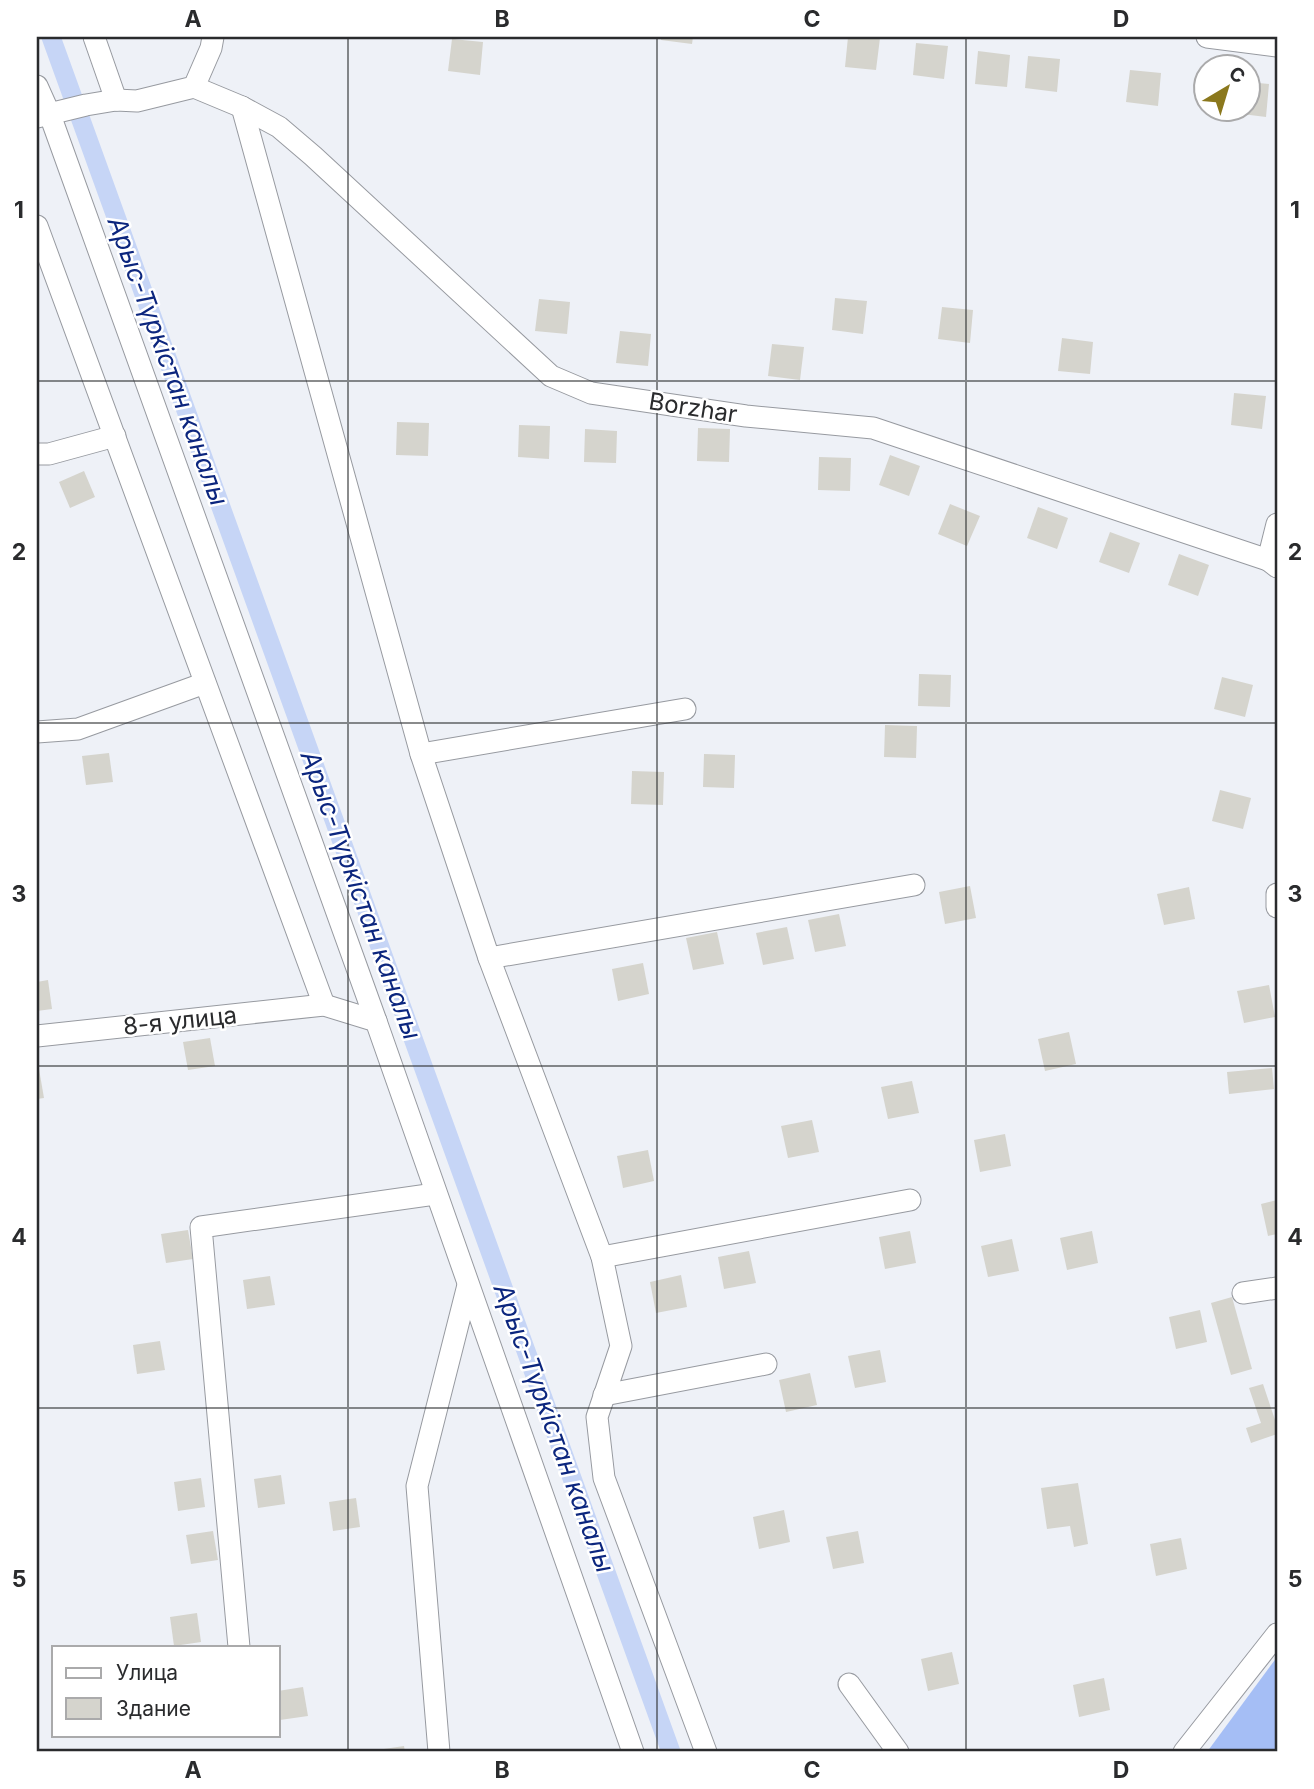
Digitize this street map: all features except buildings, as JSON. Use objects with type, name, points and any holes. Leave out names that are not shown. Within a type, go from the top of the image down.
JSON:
[{"type":"street","points":[[94,37],[116,100]]},
{"type":"street","points":[[50,114],[116,100],[137,101],[194,88],[213,37]]},
{"type":"street","points":[[1207,37],[1277,46]]},
{"type":"street","points":[[37,86],[50,114],[376,1021],[633,1752]]},
{"type":"street","name":"Borzhar","points":[[194,88],[242,107],[279,127],[551,376],[591,393],[746,416],[873,428],[1273,563]]},
{"type":"street","points":[[242,107],[421,754],[489,958],[602,1257],[621,1346],[597,1417],[604,1478],[706,1752]]},
{"type":"street","points":[[37,226],[324,1005],[376,1021]]},
{"type":"street","points":[[37,454],[49,454],[115,436]]},
{"type":"street","points":[[1273,563],[1277,524]]},
{"type":"street","points":[[37,732],[78,729],[205,683]]},
{"type":"street","points":[[421,754],[685,709]]},
{"type":"street","points":[[489,958],[914,885]]},
{"type":"street","points":[[1277,894],[1277,907]]},
{"type":"street","name":"8-я улица","points":[[37,1036],[324,1005]]},
{"type":"street","points":[[239,1646],[201,1227],[435,1194]]},
{"type":"street","points":[[602,1257],[910,1200]]},
{"type":"street","points":[[439,1752],[417,1486],[468,1286]]},
{"type":"street","points":[[1243,1293],[1277,1288]]},
{"type":"street","points":[[604,1395],[766,1364]]},
{"type":"street","points":[[1184,1752],[1277,1634]]},
{"type":"street","points":[[849,1684],[898,1752]]},
{"type":"shaded area","points":[[1277,1657],[1277,1752],[1207,1752]]},
{"type":"waterway","name":"Арыс-Түркістан каналы","points":[[51,37],[671,1752]]}]
